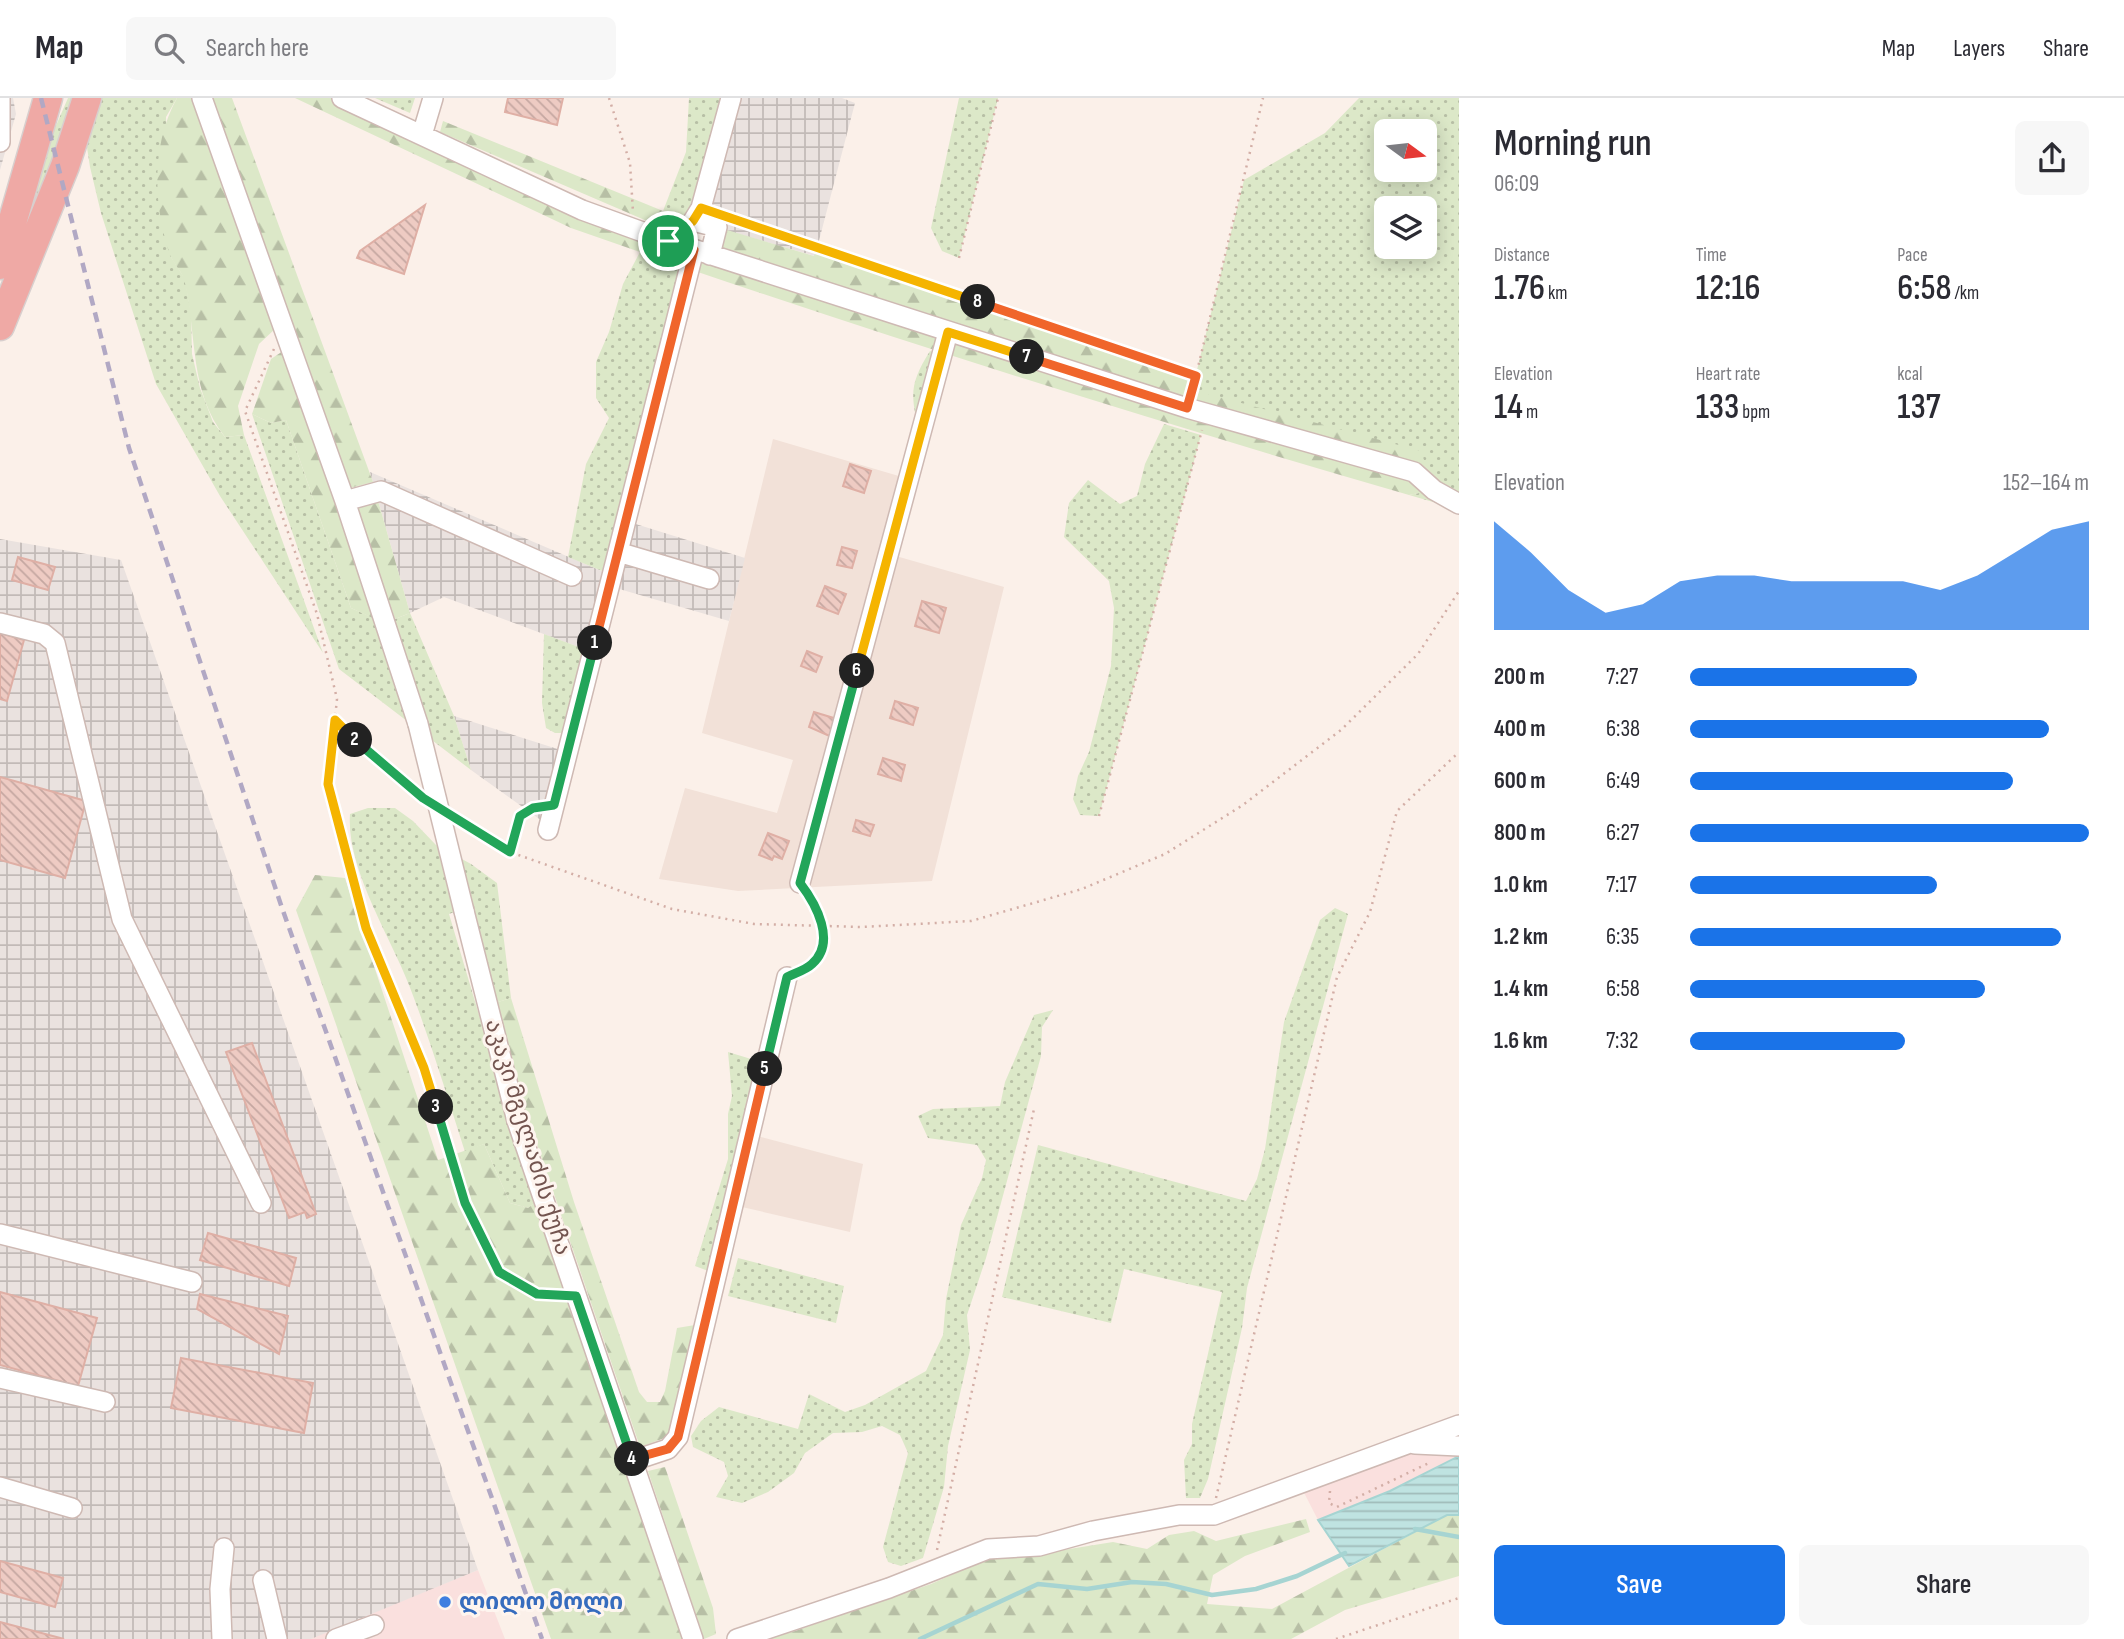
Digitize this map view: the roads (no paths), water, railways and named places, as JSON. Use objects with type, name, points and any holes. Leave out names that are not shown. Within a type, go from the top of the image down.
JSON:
[{"type":"highway","points":[[0,265],[48,98]]},
{"type":"highway","points":[[0,326],[65,166],[88,98]]},
{"type":"street","points":[[0,98],[0,142]]},
{"type":"street","name":"აკაკი მგელაძის ქუჩა","points":[[202,98],[345,501],[418,724],[517,1121],[693,1639]]},
{"type":"street","points":[[342,98],[582,210],[634,229],[1196,411],[1414,472],[1434,490],[1459,504]]},
{"type":"street","points":[[422,135],[433,98]]},
{"type":"street","points":[[668,241],[697,214],[731,98]]},
{"type":"street","points":[[548,830],[618,552],[702,252],[718,228],[697,214]]},
{"type":"street","points":[[800,883],[948,332]]},
{"type":"street","points":[[345,501],[381,491],[572,576]]},
{"type":"street","points":[[618,552],[709,579]]},
{"type":"street","points":[[0,623],[44,634],[55,643],[122,919],[261,1203]]},
{"type":"street","points":[[632,1461],[668,1449],[678,1437],[787,977]]},
{"type":"street","points":[[0,1234],[192,1282]]},
{"type":"street","points":[[0,1378],[105,1402]]},
{"type":"street","points":[[737,1639],[988,1549],[1040,1546],[1093,1531],[1179,1515],[1214,1516],[1459,1425]]},
{"type":"street","points":[[1407,1444],[1459,1447]]},
{"type":"street","points":[[0,1487],[72,1508]]},
{"type":"street","points":[[222,1639],[220,1589],[224,1548]]},
{"type":"street","points":[[263,1580],[277,1639]]},
{"type":"street","points":[[336,1639],[373,1625]]},
{"type":"water","points":[[1459,1456],[1459,1515],[1447,1515],[1349,1566],[1318,1520],[1390,1491]]},
{"type":"waterway","points":[[1415,1529],[1459,1537]]},
{"type":"waterway","points":[[920,1639],[1038,1584],[1087,1589],[1132,1582],[1166,1584],[1212,1595],[1256,1589],[1297,1576],[1345,1553]]},
{"type":"railway","points":[[41,98],[129,448],[282,908],[542,1639]]},
{"type":"place","name":"ლილო მოლი","points":[[445,1602]]}]
